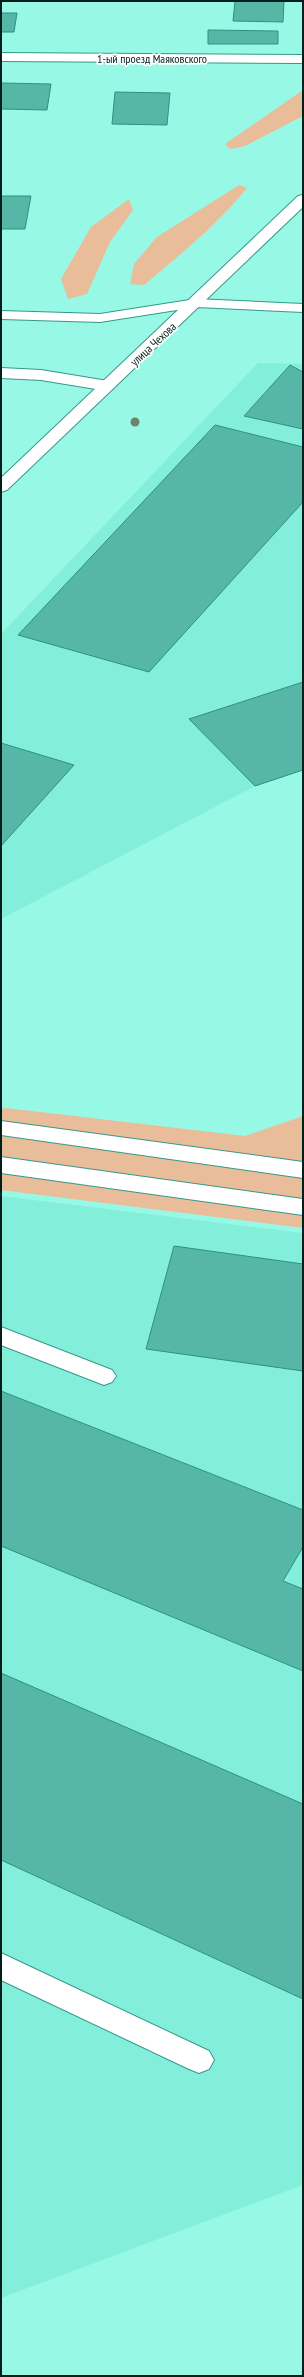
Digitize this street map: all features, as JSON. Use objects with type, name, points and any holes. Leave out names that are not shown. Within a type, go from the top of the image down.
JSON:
[{"type":"street","name":"1-ый проезд Маяковского","points":[[1,56],[303,59]]},
{"type":"street","name":"улица Чехова","points":[[1,487],[196,303],[303,199]]},
{"type":"street","points":[[1,315],[100,318],[196,303],[303,308]]},
{"type":"street","points":[[1,373],[41,375],[108,386]]},
{"type":"street","points":[[1,1128],[303,1170]]},
{"type":"street","points":[[1,1165],[303,1207]]},
{"type":"street","points":[[1,1336],[104,1376]]},
{"type":"street","points":[[1,1966],[199,2060]]},
{"type":"shaded area","points":[[303,90],[303,116],[245,146],[230,149],[225,144]]},
{"type":"shaded area","points":[[239,185],[247,188],[198,239],[144,285],[130,284],[134,264],[157,237]]},
{"type":"shaded area","points":[[129,199],[133,210],[110,242],[87,294],[68,299],[61,279],[91,227]]},
{"type":"shaded area","points":[[258,363],[303,364],[303,770],[255,786],[1,919],[1,634]]},
{"type":"shaded area","points":[[6,1108],[245,1136],[303,1116],[303,1228],[1,1190],[1,1109]]},
{"type":"shaded area","points":[[1,1196],[303,1233],[303,2185],[1,2298]]},
{"type":"building","points":[[235,1],[284,1],[283,22],[233,21]]},
{"type":"building","points":[[1,13],[17,13],[14,32],[1,32]]},
{"type":"building","points":[[208,30],[278,31],[278,44],[208,44]]},
{"type":"building","points":[[1,83],[51,84],[47,110],[1,109]]},
{"type":"building","points":[[115,92],[170,93],[167,125],[112,124]]},
{"type":"building","points":[[1,196],[31,196],[25,229],[1,229]]},
{"type":"building","points":[[290,365],[303,372],[303,429],[244,416]]},
{"type":"building","points":[[215,425],[303,447],[303,502],[149,672],[18,635]]},
{"type":"building","points":[[303,682],[303,770],[255,786],[189,719]]},
{"type":"building","points":[[1,743],[74,765],[1,846]]},
{"type":"building","points":[[174,1246],[303,1264],[303,1371],[146,1349]]},
{"type":"building","points":[[1,1391],[303,1510],[303,1547],[283,1581],[303,1589],[303,1671],[1,1546]]},
{"type":"building","points":[[1,1673],[303,1804],[303,1999],[1,1860]]}]
